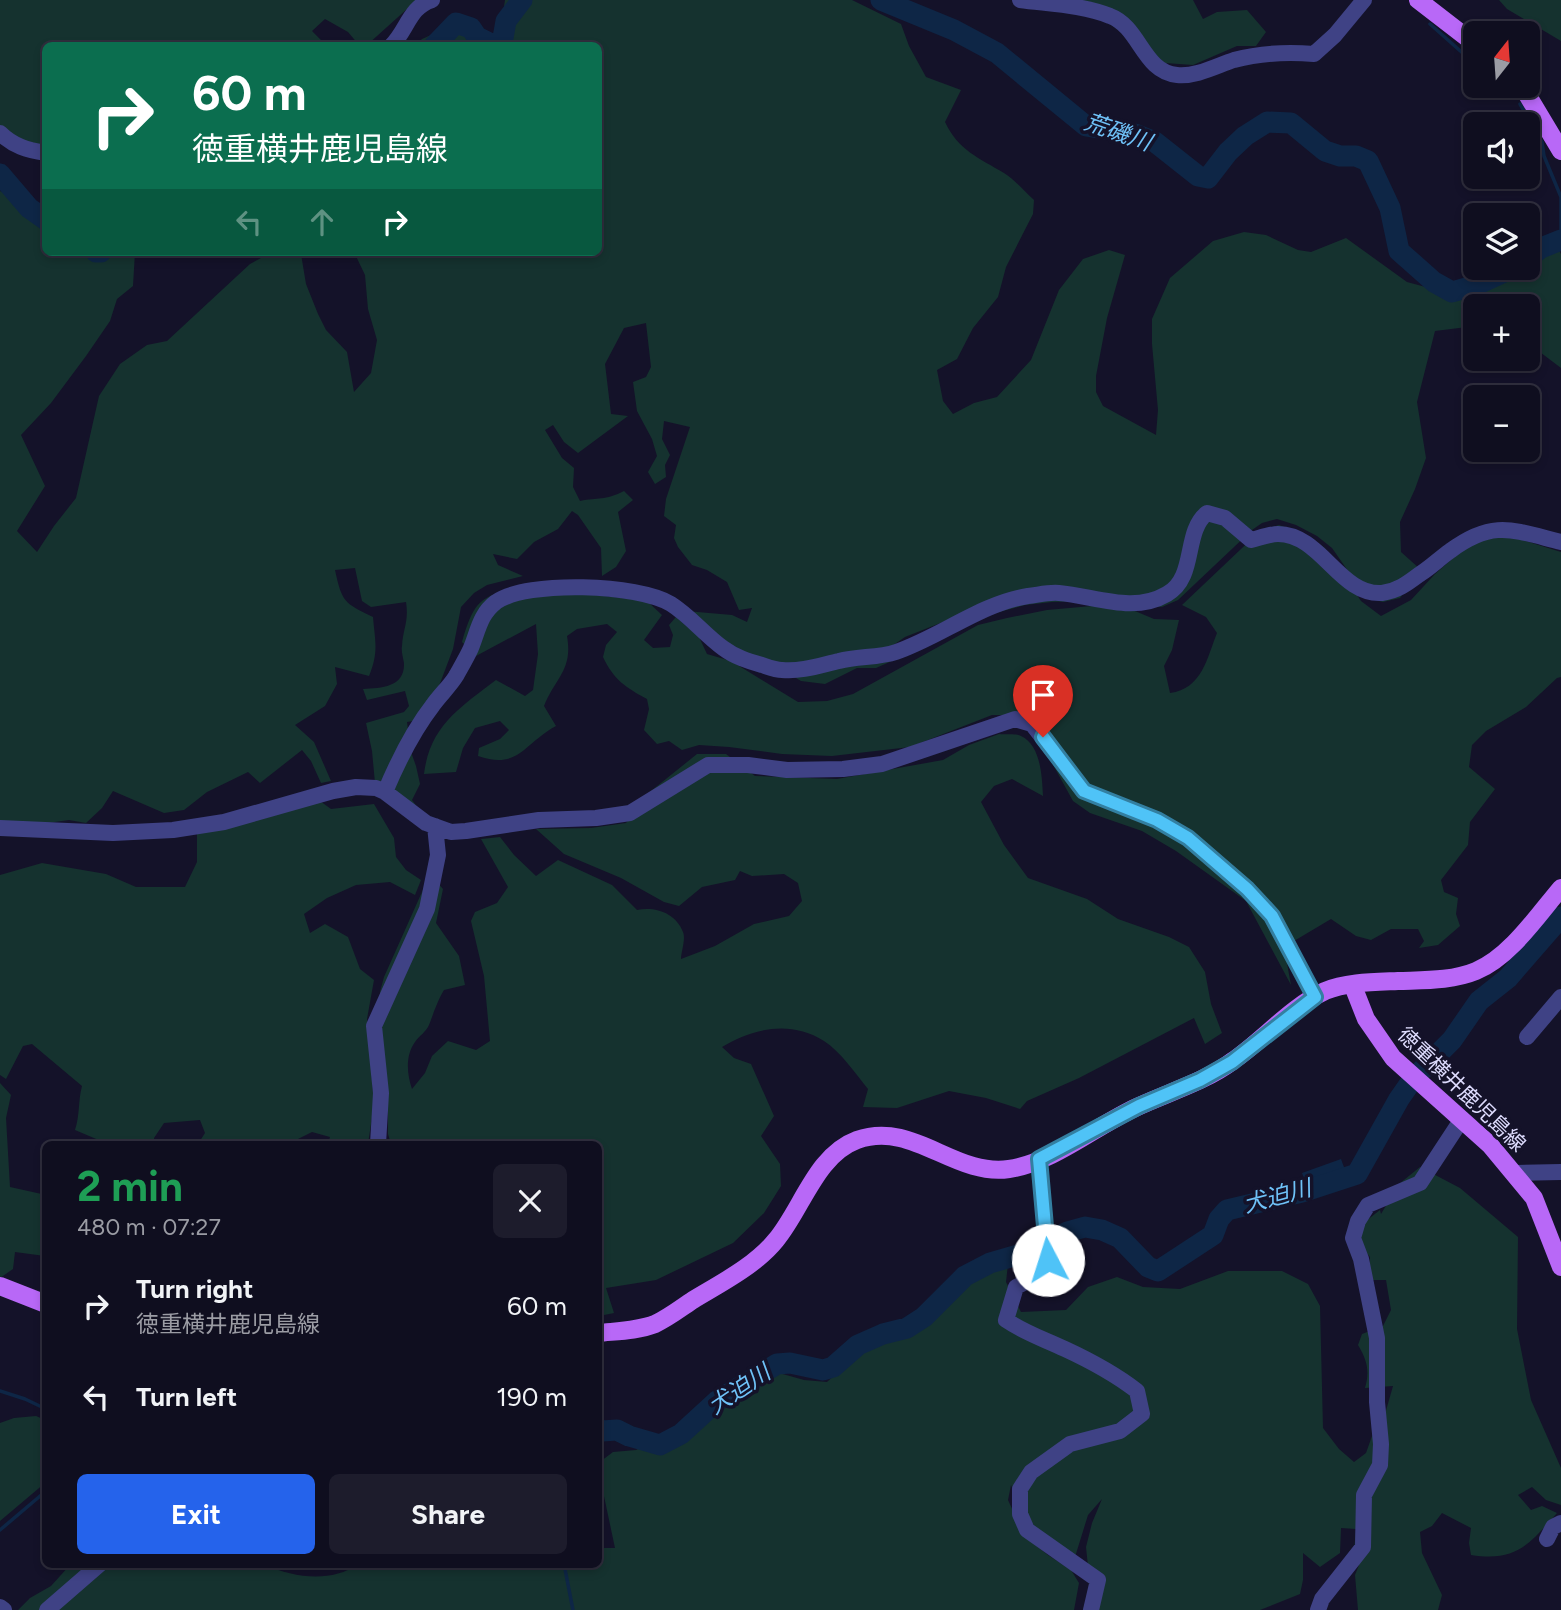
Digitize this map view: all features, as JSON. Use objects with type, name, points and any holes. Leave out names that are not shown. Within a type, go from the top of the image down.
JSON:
[{"type":"main road","points":[[1419,0],[1463,35]]},
{"type":"main road","points":[[1529,98],[1561,151]]},
{"type":"main road","points":[[602,1333],[654,1324],[755,1260],[784,1229],[824,1165],[843,1147],[856,1140],[893,1135],[922,1143],[965,1164],[989,1170],[1011,1169],[1039,1159],[1139,1106],[1200,1080],[1232,1062],[1315,997],[1337,987],[1444,979],[1462,976],[1485,967],[1521,935],[1561,888]]},
{"type":"main road","name":"徳重横井鹿児島線","points":[[1353,986],[1366,1019],[1378,1039],[1406,1070],[1490,1145],[1534,1198],[1561,1267]]},
{"type":"main road","points":[[0,1286],[42,1302]]},
{"type":"street","points":[[395,42],[414,10],[432,0]]},
{"type":"street","points":[[1020,0],[1112,16],[1128,28],[1152,62],[1160,69],[1177,76],[1194,74],[1237,59],[1260,55],[1290,52],[1314,54],[1335,35],[1364,0]]},
{"type":"street","points":[[0,133],[9,142],[42,152]]},
{"type":"street","points":[[385,792],[403,750],[432,705],[455,679],[471,648],[481,618],[496,602],[523,592],[586,587],[640,593],[669,603],[724,650],[742,659],[782,670],[808,668],[898,651],[966,619],[1012,600],[1030,596],[1057,593],[1132,605],[1149,603],[1177,586],[1185,571],[1197,521],[1208,513],[1225,518],[1251,540],[1278,533],[1302,541],[1353,585],[1379,593],[1398,590],[1450,550],[1480,532],[1496,529],[1516,531],[1561,542]]},
{"type":"street","points":[[0,828],[114,833],[173,830],[224,822],[332,791],[356,787],[376,788],[385,792],[426,823],[452,831],[539,820],[596,818],[630,813],[708,765],[748,765],[787,770],[856,768],[882,764],[1015,719],[1023,720],[1032,723],[1084,791],[1157,820],[1188,838],[1247,889],[1272,916],[1315,997]]},
{"type":"street","points":[[378,1141],[381,1093],[374,1026],[427,909],[439,855],[435,825]]},
{"type":"street","points":[[1527,1037],[1561,997]]},
{"type":"street","points":[[1318,1610],[1322,1599],[1363,1547],[1364,1494],[1380,1465],[1377,1338],[1361,1259],[1353,1238],[1358,1221],[1368,1205],[1420,1183],[1462,1119]]},
{"type":"street","points":[[1039,1159],[1048,1260],[1041,1274],[1016,1287],[1006,1320],[1026,1334],[1065,1349],[1114,1374],[1137,1391],[1142,1414],[1120,1431],[1069,1444],[1031,1472],[1020,1489],[1020,1514],[1027,1530],[1098,1580],[1091,1610]]},
{"type":"street","points":[[1515,1174],[1561,1172]]},
{"type":"street","points":[[1547,1539],[1553,1527],[1561,1523]]},
{"type":"street","points":[[47,1610],[95,1568]]},
{"type":"green space","points":[[0,0],[417,0],[370,42],[356,42],[348,32],[325,19],[312,31],[323,42],[42,42],[42,144],[12,139],[0,133]]},
{"type":"green space","points":[[505,0],[852,0],[901,24],[909,46],[926,77],[961,90],[945,122],[956,140],[1008,176],[1034,200],[1033,214],[1006,267],[998,297],[973,328],[957,359],[937,370],[943,401],[953,414],[974,403],[997,397],[1031,360],[1059,290],[1083,259],[1109,250],[1125,255],[1107,318],[1096,376],[1096,392],[1103,406],[1156,435],[1158,410],[1152,319],[1170,278],[1213,241],[1244,232],[1266,235],[1298,250],[1311,252],[1346,238],[1407,282],[1433,289],[1476,280],[1540,280],[1540,237],[1548,239],[1561,254],[1561,368],[1540,352],[1540,294],[1463,294],[1463,328],[1435,331],[1417,402],[1426,458],[1400,522],[1401,552],[1420,569],[1400,598],[1383,602],[1367,598],[1332,548],[1317,536],[1277,519],[1262,523],[1252,530],[1178,600],[1162,607],[1089,601],[1052,602],[1025,605],[988,615],[953,618],[905,637],[892,646],[894,660],[876,668],[857,668],[825,684],[801,681],[767,661],[737,651],[686,611],[732,615],[747,622],[752,608],[739,610],[727,582],[692,565],[678,547],[674,538],[676,525],[664,516],[666,499],[690,427],[664,421],[662,439],[670,455],[665,465],[666,477],[655,484],[648,472],[657,456],[652,439],[637,411],[633,382],[646,377],[651,367],[646,323],[624,328],[605,364],[611,414],[628,416],[578,453],[564,442],[553,425],[545,430],[562,458],[574,468],[573,487],[580,501],[606,498],[624,491],[633,500],[618,512],[626,551],[616,567],[602,576],[601,548],[578,515],[572,511],[558,529],[534,542],[517,559],[493,554],[498,565],[523,576],[487,585],[474,593],[461,607],[453,649],[439,686],[413,721],[407,722],[411,752],[420,784],[412,800],[418,808],[375,783],[366,723],[404,712],[409,706],[405,691],[367,700],[363,689],[385,687],[401,677],[406,602],[371,607],[362,601],[355,568],[335,570],[346,600],[373,617],[375,653],[369,676],[335,667],[337,684],[325,706],[295,725],[314,742],[331,781],[321,783],[311,761],[302,750],[260,783],[248,772],[207,792],[184,810],[164,813],[113,791],[102,808],[86,823],[69,820],[26,826],[0,824],[0,191],[31,205],[42,222],[42,256],[135,256],[133,286],[117,299],[110,321],[86,356],[51,403],[21,435],[45,486],[17,531],[37,552],[76,498],[99,396],[120,364],[147,345],[167,341],[250,264],[265,256],[301,256],[306,284],[318,314],[326,330],[347,352],[354,392],[371,373],[377,340],[368,309],[365,275],[356,256],[602,256],[602,42],[488,42],[502,19]]},
{"type":"green space","points":[[1076,0],[1193,0],[1203,19],[1217,12],[1247,10],[1266,32],[1256,46],[1237,46],[1193,65],[1165,63]]},
{"type":"green space","points":[[1499,0],[1561,0],[1561,41],[1540,29],[1540,21],[1527,21],[1507,9]]},
{"type":"green space","points":[[451,26],[473,42],[419,42]]},
{"type":"green space","points":[[1279,525],[1299,532],[1325,548],[1361,601],[1381,616],[1411,600],[1460,552],[1486,538],[1516,538],[1561,552],[1561,677],[1526,707],[1486,731],[1472,745],[1469,767],[1495,789],[1470,822],[1468,845],[1441,880],[1444,892],[1458,898],[1456,914],[1460,926],[1438,945],[1419,948],[1424,941],[1418,929],[1391,929],[1371,940],[1356,936],[1331,919],[1294,941],[1286,958],[1291,985],[1246,901],[1176,851],[1142,831],[1090,813],[1073,801],[1036,734],[1007,715],[992,715],[910,747],[832,756],[782,754],[699,745],[682,750],[669,741],[657,744],[644,730],[649,709],[647,699],[621,682],[611,672],[603,657],[606,645],[617,632],[607,624],[577,629],[567,636],[566,665],[544,706],[556,726],[520,753],[503,760],[478,756],[479,748],[500,739],[509,730],[500,721],[475,728],[463,748],[456,772],[424,774],[427,757],[440,730],[471,699],[496,680],[525,696],[533,690],[538,654],[536,624],[476,656],[462,642],[470,618],[480,603],[506,590],[520,586],[647,601],[662,615],[644,640],[653,648],[670,647],[673,635],[669,625],[676,617],[699,637],[707,654],[731,661],[798,702],[827,701],[853,694],[978,625],[1047,610],[1092,606],[1135,611],[1154,619],[1179,620],[1172,650],[1164,666],[1170,693],[1181,690],[1196,679],[1202,671],[1217,633],[1206,617],[1182,605],[1260,531]]},
{"type":"green space","points":[[999,734],[1019,735],[1028,740],[1039,762],[1043,796],[1012,779],[994,786],[981,802],[1004,845],[1028,878],[1087,899],[1118,919],[1189,947],[1205,972],[1211,1004],[1222,1033],[1205,1044],[1194,1018],[1079,1078],[1027,1101],[1020,1109],[986,1098],[949,1091],[897,1108],[863,1107],[868,1089],[836,1051],[811,1034],[798,1030],[772,1029],[734,1040],[722,1047],[734,1058],[751,1064],[774,1116],[761,1136],[780,1164],[781,1186],[764,1213],[733,1243],[656,1280],[606,1288],[614,1313],[602,1315],[602,1141],[390,1141],[388,1090],[382,1060],[380,992],[384,977],[430,874],[443,889],[436,923],[459,956],[465,985],[444,990],[428,1027],[412,1047],[408,1065],[412,1089],[425,1073],[432,1056],[448,1041],[476,1050],[490,1041],[484,976],[471,921],[475,912],[497,903],[508,887],[481,839],[500,837],[536,876],[558,860],[612,885],[637,910],[664,912],[680,925],[684,935],[681,959],[715,946],[754,924],[789,916],[802,901],[798,883],[784,874],[752,876],[740,871],[735,880],[702,887],[679,906],[664,902],[621,878],[564,854],[536,829],[591,828],[626,823],[651,791],[697,754],[726,754],[755,776],[837,779],[943,760],[969,745]]},
{"type":"green space","points":[[320,801],[331,809],[374,804],[394,838],[396,857],[406,870],[421,880],[415,895],[390,882],[356,885],[327,898],[304,914],[310,933],[325,924],[348,937],[360,969],[374,980],[367,1019],[374,1104],[368,1141],[329,1141],[330,1137],[312,1132],[294,1141],[200,1141],[205,1133],[200,1120],[164,1123],[154,1141],[101,1141],[75,1130],[82,1086],[32,1044],[23,1046],[6,1079],[0,1075],[0,875],[42,863],[106,874],[136,887],[185,887],[197,862],[197,834]]},
{"type":"green space","points":[[0,1083],[11,1095],[6,1118],[10,1187],[42,1194],[42,1256],[15,1252],[13,1269],[0,1278]]},
{"type":"green space","points":[[1420,1167],[1460,1188],[1518,1237],[1517,1329],[1531,1400],[1561,1468],[1561,1505],[1546,1500],[1532,1487],[1518,1495],[1531,1510],[1542,1506],[1557,1513],[1520,1549],[1499,1556],[1471,1555],[1471,1528],[1442,1513],[1432,1526],[1420,1532],[1422,1553],[1442,1595],[1438,1610],[1358,1610],[1355,1575],[1359,1565],[1354,1551],[1356,1529],[1341,1528],[1340,1553],[1320,1567],[1303,1553],[1300,1594],[1260,1610],[1083,1610],[1090,1586],[1086,1547],[1102,1499],[1088,1515],[1075,1557],[1049,1546],[1020,1507],[1011,1485],[1008,1500],[1025,1537],[1071,1570],[1079,1583],[1074,1610],[18,1610],[30,1598],[51,1586],[67,1568],[274,1568],[301,1575],[325,1576],[351,1568],[602,1568],[602,1548],[615,1548],[602,1487],[602,1460],[613,1452],[636,1450],[728,1403],[763,1378],[779,1373],[804,1380],[827,1382],[863,1351],[911,1334],[967,1285],[1008,1264],[1006,1282],[1021,1312],[1066,1310],[1088,1287],[1117,1277],[1143,1287],[1180,1289],[1228,1271],[1282,1271],[1308,1284],[1320,1306],[1323,1428],[1339,1449],[1354,1462],[1366,1453],[1385,1414],[1393,1386],[1365,1388],[1367,1366],[1358,1345],[1362,1334],[1383,1326],[1391,1310],[1386,1280],[1369,1280],[1370,1257],[1358,1243],[1362,1224],[1380,1210],[1381,1214],[1399,1184]]},
{"type":"green space","points":[[36,1416],[42,1419],[42,1486],[0,1521],[0,1423],[14,1418]]},
{"type":"water","points":[[1341,1159],[1345,1170],[1306,1184],[1302,1173]]},
{"type":"waterway","name":"荒磯川","points":[[499,42],[503,38],[506,21],[522,0]]},
{"type":"waterway","name":"荒磯川","points":[[881,0],[954,30],[997,53],[1086,126],[1135,134],[1155,142],[1198,176],[1208,178],[1228,152],[1245,136],[1267,122],[1291,123],[1325,151],[1340,156],[1356,156],[1368,161],[1390,208],[1399,251],[1434,282],[1452,292],[1487,280]]},
{"type":"waterway","points":[[900,0],[915,13]]},
{"type":"waterway","name":"荒磯川","points":[[438,42],[456,23],[471,28],[477,37],[487,42]]},
{"type":"waterway","points":[[1430,24],[1463,53]]},
{"type":"waterway","points":[[1520,104],[1542,142],[1544,156],[1561,197],[1561,240]]},
{"type":"waterway","name":"荒磯川","points":[[0,174],[29,208],[42,217]]},
{"type":"waterway","name":"荒磯川","points":[[1540,249],[1561,240]]},
{"type":"waterway","name":"犬迫川","points":[[602,1431],[617,1430],[660,1445],[681,1434],[717,1401],[777,1364],[790,1363],[823,1370],[833,1367],[858,1345],[883,1334],[907,1328],[924,1317],[965,1276],[990,1263],[1038,1249],[1067,1232],[1085,1227],[1102,1230],[1120,1238],[1148,1267],[1158,1271],[1213,1235],[1219,1219],[1227,1210],[1302,1192],[1357,1174],[1413,1079],[1452,1040],[1479,1001],[1508,978],[1561,917]]},
{"type":"waterway","points":[[0,1391],[42,1407]]},
{"type":"waterway","points":[[0,1530],[42,1494]]},
{"type":"waterway","points":[[565,1568],[573,1610]]},
{"type":"route","points":[[1043,737],[1084,791],[1157,820],[1188,838],[1247,889],[1272,916],[1315,997],[1232,1062],[1200,1080],[1139,1106],[1039,1159],[1048,1260]]}]
